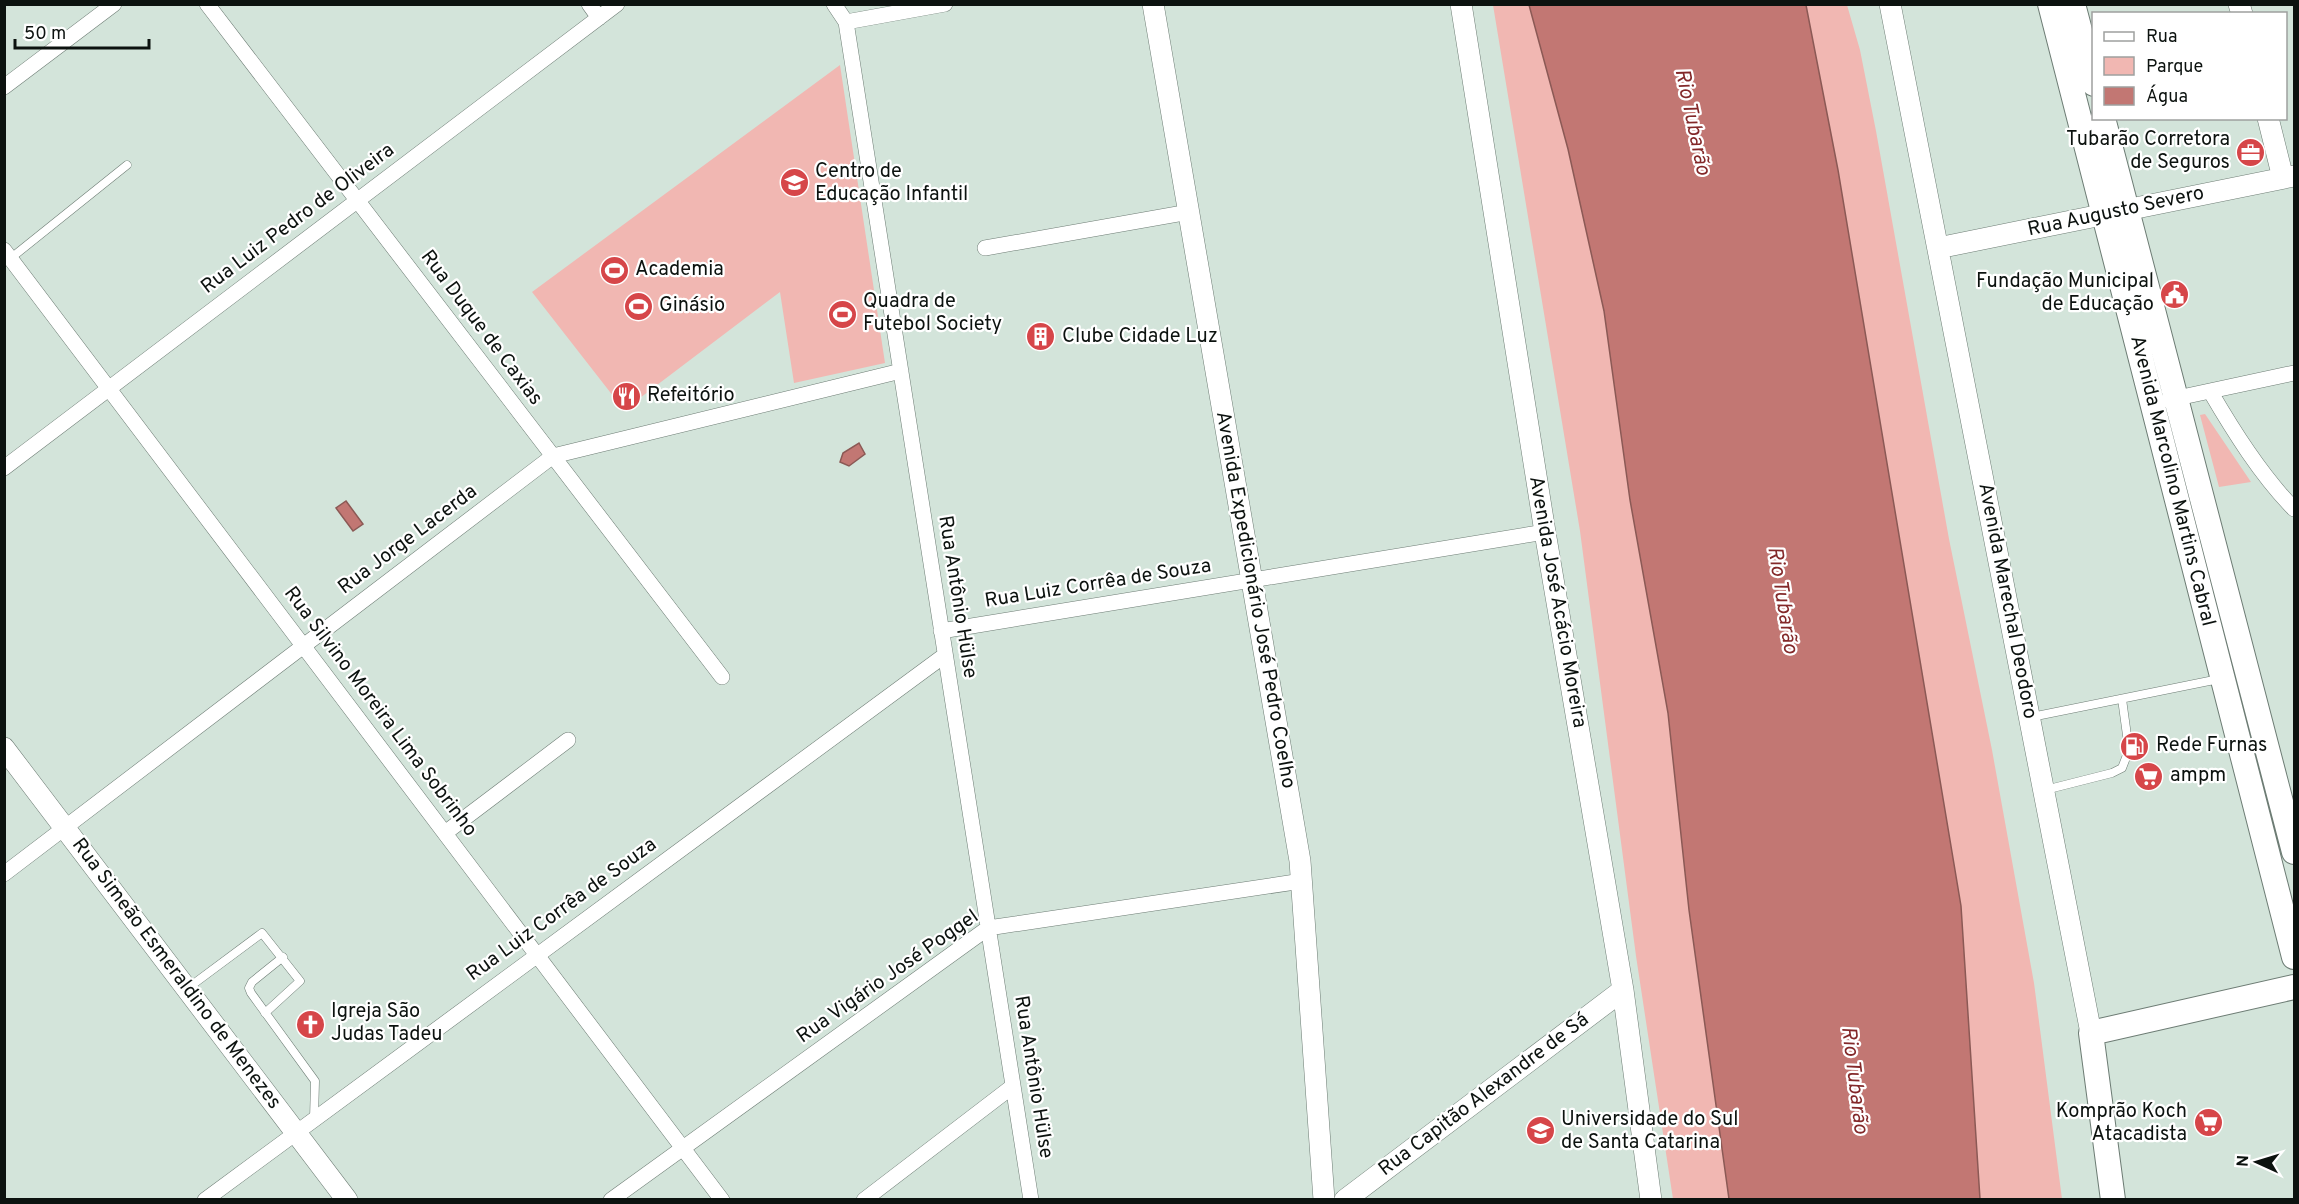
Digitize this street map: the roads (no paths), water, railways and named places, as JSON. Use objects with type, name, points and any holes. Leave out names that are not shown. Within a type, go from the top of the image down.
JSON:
[{"type":"main road","name":"Avenida Marcolino Martins Cabral","points":[[2050,4],[2115,212],[2164,401],[2290,815],[2295,852]]},
{"type":"main road","points":[[2073,4],[2092,76]]},
{"type":"main road","name":"Avenida Marcolino Martins Cabral","points":[[2103,120],[2115,212]]},
{"type":"main road","name":"Avenida Marcolino Martins Cabral","points":[[2164,401],[2223,678],[2295,957]]},
{"type":"main road","points":[[2091,1033],[2295,987]]},
{"type":"main road","name":"Avenida Marechal Deodoro","points":[[2091,1033],[2113,1200]]},
{"type":"street","points":[[4,87],[114,4]]},
{"type":"street","name":"Rua Duque de Caxias","points":[[207,4],[722,677]]},
{"type":"street","points":[[589,4],[599,18]]},
{"type":"street","name":"Rua Luiz Pedro de Oliveira","points":[[4,468],[617,4]]},
{"type":"street","name":"Rua Antônio Hülse","points":[[834,4],[846,22],[1031,1200]]},
{"type":"street","points":[[846,22],[945,4]]},
{"type":"street","name":"Avenida Expedicionário José Pedro Coelho","points":[[1153,4],[1302,881],[1324,1200]]},
{"type":"street","name":"Avenida José Acácio Moreira","points":[[1461,4],[1545,532],[1623,990],[1651,1200]]},
{"type":"street","name":"Avenida Marechal Deodoro","points":[[1891,5],[2091,1033]]},
{"type":"street","points":[[2269,120],[2289,177]]},
{"type":"street","name":"Rua Augusto Severo","points":[[1938,248],[2289,177]]},
{"type":"street","points":[[985,248],[1189,212]]},
{"type":"street","name":"Rua Silvino Moreira Lima Sobrinho","points":[[8,254],[722,1200]]},
{"type":"street","name":"Rua Jorge Lacerda","points":[[4,874],[553,456],[901,371]]},
{"type":"street","points":[[2164,401],[2295,373]]},
{"type":"street","points":[[2210,391],[2256,462],[2295,509]]},
{"type":"street","name":"Rua Luiz Corrêa de Souza","points":[[941,631],[1545,532]]},
{"type":"street","name":"Rua Luiz Corrêa de Souza","points":[[205,1200],[945,655]]},
{"type":"street","points":[[445,833],[568,740]]},
{"type":"street","name":"Rua Simeão Esmeraldino de Menezes","points":[[4,748],[347,1200]]},
{"type":"street","name":"Rua Vigário José Poggel","points":[[611,1200],[988,928],[1302,881]]},
{"type":"street","name":"Rua Capitão Alexandre de Sá","points":[[1345,1200],[1623,990]]},
{"type":"street","points":[[864,1200],[1013,1086]]},
{"type":"lane","points":[[8,254],[127,165]]},
{"type":"lane","points":[[2030,717],[2223,678]]},
{"type":"lane","points":[[2044,790],[2112,773],[2122,768],[2129,750],[2122,699]]},
{"type":"lane","points":[[187,989],[262,933],[300,981],[266,1013]]},
{"type":"lane","points":[[283,957],[252,982],[249,988],[315,1081],[314,1119]]},
{"type":"water","name":"Rio Tubarão","points":[[1529,5],[1806,5],[1838,170],[1961,906],[1980,1199],[1729,1199],[1689,910],[1668,713],[1630,500],[1604,311],[1568,149]]},
{"type":"water","points":[[859,443],[865,454],[849,466],[840,462],[843,453]]},
{"type":"water","points":[[346,501],[363,524],[353,531],[336,508]]},
{"type":"place","name":"Tubarão Corretora de Seguros","points":[[2251,152]]},
{"type":"place","name":"Centro de Educação Infantil","points":[[794,183]]},
{"type":"place","name":"Academia","points":[[614,270]]},
{"type":"place","name":"Fundação Municipal de Educação","points":[[2175,294]]},
{"type":"place","name":"Ginásio","points":[[638,306]]},
{"type":"place","name":"Quadra de Futebol Society","points":[[842,314]]},
{"type":"place","name":"Clube Cidade Luz","points":[[1041,337]]},
{"type":"place","name":"Refeitório","points":[[626,396]]},
{"type":"place","name":"Rede Furnas","points":[[2135,746]]},
{"type":"place","name":"ampm","points":[[2149,776]]},
{"type":"place","name":"Igreja São Judas Tadeu","points":[[310,1024]]},
{"type":"place","name":"Komprão Koch Atacadista","points":[[2208,1123]]},
{"type":"place","name":"Universidade do Sul de Santa Catarina","points":[[1540,1131]]}]
